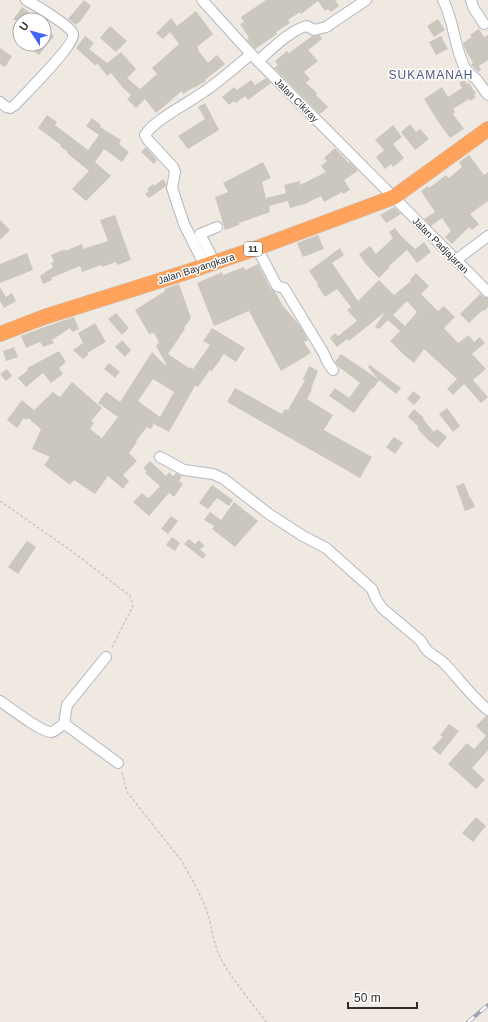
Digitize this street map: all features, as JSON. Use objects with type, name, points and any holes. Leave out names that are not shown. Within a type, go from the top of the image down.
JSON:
[{"type":"highway","name":"Jalan Bayangkara","points":[[0,334],[44,317],[257,248],[394,198],[488,129]]},
{"type":"street","points":[[0,102],[6,107],[10,108],[15,105],[71,45],[73,40],[73,34],[70,30],[26,0]]},
{"type":"street","name":"Jalan Cikiray","points":[[202,0],[254,58],[394,198]]},
{"type":"street","points":[[210,264],[184,224],[172,188],[175,172],[173,167],[145,135],[151,128],[231,72],[301,28],[307,26],[314,30],[326,27],[366,0]]},
{"type":"street","points":[[443,0],[452,26],[456,46],[463,64],[467,72],[476,80],[488,95]]},
{"type":"street","points":[[471,0],[473,7],[484,24]]},
{"type":"street","name":"Jalan Padjajaran","points":[[394,198],[488,292]]},
{"type":"street","points":[[210,264],[200,234],[217,227]]},
{"type":"street","points":[[456,260],[488,236]]},
{"type":"street","points":[[257,248],[277,286],[284,288],[333,370]]},
{"type":"street","points":[[160,457],[184,470],[213,474],[224,479],[269,514],[303,536],[326,548],[372,590],[382,608],[421,641],[432,655],[444,663],[488,710]]},
{"type":"street","points":[[2,706],[30,722],[52,732],[64,724],[67,705],[106,657]]},
{"type":"street","points":[[64,724],[118,763]]},
{"type":"path","points":[[0,501],[74,552],[130,596],[133,606],[106,657]]},
{"type":"path","points":[[118,763],[125,779],[127,792],[181,860],[196,886],[207,913],[219,955],[225,966],[266,1022]]},
{"type":"building","points":[[84,0],[91,6],[76,25],[68,19]]},
{"type":"building","points":[[266,0],[335,0],[339,6],[331,12],[328,9],[325,11],[318,1],[301,14],[300,12],[288,20],[290,23],[255,49],[247,40],[249,38],[240,24],[244,22],[241,17]]},
{"type":"building","points":[[22,7],[29,12],[19,12]]},
{"type":"building","points":[[196,11],[213,34],[197,47],[199,49],[198,50],[208,63],[217,55],[225,64],[205,80],[206,81],[183,94],[182,91],[156,113],[145,99],[136,108],[127,99],[131,95],[123,88],[111,73],[107,76],[97,63],[96,66],[76,48],[85,36],[94,43],[89,49],[107,63],[121,52],[136,69],[127,78],[140,89],[157,74],[152,68],[179,44],[170,32],[163,39],[156,33],[171,18],[177,26]]},
{"type":"building","points":[[438,19],[445,30],[434,37],[427,26]]},
{"type":"building","points":[[110,26],[127,41],[116,52],[100,38]]},
{"type":"building","points":[[479,29],[484,37],[488,35],[488,60],[479,66],[481,70],[478,72],[471,65],[473,63],[463,43],[472,37],[470,35]]},
{"type":"building","points":[[320,35],[322,39],[308,50],[318,61],[304,72],[310,79],[306,83],[317,93],[316,95],[328,107],[320,114],[274,68],[278,65],[275,61],[287,51],[289,53],[312,36]]},
{"type":"building","points":[[441,36],[448,49],[436,55],[429,42]]},
{"type":"building","points":[[0,48],[12,56],[5,67],[0,64]]},
{"type":"building","points":[[266,78],[271,83],[248,100],[245,96],[236,103],[234,101],[229,105],[222,97],[234,87],[237,90],[251,80],[255,85]]},
{"type":"building","points":[[464,80],[467,84],[469,83],[476,94],[474,95],[476,97],[470,101],[469,99],[453,109],[455,112],[453,114],[464,129],[450,138],[424,99],[442,87],[448,97],[462,88],[459,83]]},
{"type":"building","points":[[205,103],[219,130],[188,149],[178,136],[205,119],[198,107]]},
{"type":"building","points":[[47,115],[57,122],[55,125],[88,150],[99,135],[86,126],[92,118],[101,125],[100,127],[121,140],[119,144],[129,152],[122,162],[104,149],[95,162],[111,176],[86,201],[72,189],[89,171],[67,153],[68,152],[60,146],[61,145],[38,128]]},
{"type":"building","points":[[410,124],[416,132],[420,129],[429,139],[415,150],[401,132]]},
{"type":"building","points":[[393,125],[402,137],[393,144],[404,158],[393,167],[391,164],[385,169],[376,157],[384,150],[375,140]]},
{"type":"building","points":[[146,147],[157,160],[154,164],[141,152]]},
{"type":"building","points":[[335,148],[358,171],[344,180],[350,190],[343,194],[342,192],[324,202],[321,196],[305,204],[290,208],[288,201],[269,206],[270,212],[239,223],[239,225],[225,230],[215,197],[228,192],[223,183],[263,162],[271,178],[262,182],[266,198],[286,193],[284,185],[300,181],[300,185],[326,172],[321,166],[327,161],[324,158]]},
{"type":"building","points":[[469,155],[484,175],[488,172],[488,201],[470,214],[479,224],[472,230],[469,227],[452,244],[445,237],[451,231],[442,218],[431,226],[424,219],[435,212],[421,191],[428,186],[429,188],[446,175],[449,178],[462,167],[459,162]]},
{"type":"building","points":[[163,179],[166,186],[149,198],[145,194],[149,191],[147,189]]},
{"type":"building","points":[[394,207],[401,214],[386,223],[380,215]]},
{"type":"building","points":[[115,215],[131,260],[117,265],[116,262],[102,267],[101,265],[82,272],[80,266],[51,278],[52,280],[43,284],[40,276],[53,267],[51,263],[54,262],[51,255],[82,244],[83,249],[108,241],[100,220]]},
{"type":"building","points":[[0,220],[10,230],[0,240]]},
{"type":"building","points":[[395,228],[415,249],[424,242],[431,252],[417,263],[407,250],[389,266],[390,267],[379,278],[359,254],[370,246],[376,254],[393,238],[389,232]]},
{"type":"building","points":[[318,235],[324,249],[303,257],[297,243]]},
{"type":"building","points":[[340,248],[344,255],[332,263],[358,301],[379,280],[394,295],[411,281],[410,280],[416,273],[429,286],[421,294],[438,311],[444,306],[455,317],[444,328],[458,343],[469,335],[474,342],[480,337],[485,343],[472,354],[486,369],[473,380],[488,397],[481,403],[464,384],[453,395],[447,389],[457,379],[424,349],[414,363],[404,355],[390,341],[400,331],[388,320],[379,329],[375,327],[385,312],[349,341],[347,339],[337,347],[330,338],[335,333],[338,336],[357,321],[347,310],[351,307],[337,289],[325,297],[309,271]],"holes":[[[407,301],[417,312],[405,326],[393,315]]]},
{"type":"building","points":[[27,253],[33,270],[0,283],[0,264]]},
{"type":"building","points":[[258,264],[271,289],[275,292],[283,306],[300,326],[308,340],[304,342],[311,353],[281,371],[249,311],[214,326],[197,283],[222,272],[223,275],[244,267],[245,270]]},
{"type":"building","points":[[179,284],[191,318],[168,354],[189,368],[190,367],[193,369],[210,345],[203,341],[212,328],[245,348],[236,362],[224,354],[198,387],[195,386],[169,432],[154,424],[151,429],[147,427],[129,453],[137,461],[123,475],[129,481],[123,489],[108,476],[95,494],[74,480],[70,485],[44,465],[50,457],[32,449],[41,429],[28,418],[26,420],[24,418],[17,428],[7,420],[22,400],[34,410],[53,392],[60,397],[72,382],[102,408],[91,421],[94,423],[90,429],[102,438],[118,417],[98,403],[106,392],[120,402],[152,352],[165,365],[166,364],[156,346],[159,342],[154,333],[149,334],[135,310],[165,291],[164,289]],"holes":[[[153,379],[174,392],[160,417],[138,401]]]},
{"type":"building","points":[[0,287],[6,297],[12,293],[16,301],[4,308],[0,301]]},
{"type":"building","points":[[480,294],[488,298],[488,307],[469,323],[460,314]]},
{"type":"building","points":[[116,313],[129,328],[122,335],[108,319]]},
{"type":"building","points":[[74,317],[79,329],[72,332],[70,328],[52,340],[54,343],[43,347],[40,342],[26,348],[21,336]]},
{"type":"building","points":[[95,323],[106,342],[87,353],[89,354],[83,359],[73,350],[83,343],[78,333]]},
{"type":"building","points":[[122,340],[131,350],[125,357],[115,347]]},
{"type":"building","points":[[14,347],[18,357],[6,361],[3,351]]},
{"type":"building","points":[[59,351],[66,362],[59,368],[63,374],[51,383],[43,373],[26,387],[18,378],[28,370],[27,368]]},
{"type":"building","points":[[341,354],[378,379],[368,367],[370,365],[401,388],[396,394],[379,380],[354,413],[329,396],[335,388],[349,398],[360,383],[339,367],[335,362]]},
{"type":"building","points":[[109,363],[120,372],[115,378],[104,369]]},
{"type":"building","points":[[309,366],[318,371],[311,389],[312,390],[307,399],[333,415],[324,430],[372,457],[360,478],[227,402],[235,388],[282,414],[285,409],[288,410],[305,380],[303,379]]},
{"type":"building","points":[[7,369],[12,376],[6,381],[0,374]]},
{"type":"building","points":[[413,391],[421,397],[414,405],[407,399]]},
{"type":"building","points":[[447,408],[460,426],[453,432],[439,414]]},
{"type":"building","points":[[414,409],[424,418],[423,419],[434,432],[437,429],[447,437],[438,448],[428,440],[417,428],[419,427],[408,417]]},
{"type":"building","points":[[394,437],[403,443],[395,454],[386,447]]},
{"type":"building","points":[[150,461],[166,476],[169,472],[173,476],[176,473],[182,476],[179,481],[183,484],[174,497],[169,493],[149,516],[133,502],[142,493],[148,498],[150,497],[160,486],[145,473],[147,471],[143,468]]},
{"type":"building","points":[[464,483],[475,507],[465,511],[456,486]]},
{"type":"building","points":[[212,485],[233,500],[229,506],[217,498],[208,509],[199,503]]},
{"type":"building","points":[[234,502],[258,521],[235,547],[212,529],[214,526],[204,520],[210,512],[221,520]]},
{"type":"building","points":[[171,516],[178,521],[168,534],[161,529]]},
{"type":"building","points":[[172,537],[180,543],[175,551],[166,545]]},
{"type":"building","points":[[189,539],[195,544],[199,540],[205,546],[200,549],[206,555],[203,559],[184,544]]},
{"type":"building","points":[[27,541],[36,547],[18,574],[8,567]]},
{"type":"building","points":[[486,716],[488,716],[488,750],[472,768],[485,780],[476,789],[448,764],[467,743],[474,749],[486,736],[476,726]]},
{"type":"building","points":[[449,724],[459,731],[440,755],[432,748],[443,737],[440,735]]},
{"type":"building","points":[[476,817],[486,826],[473,842],[462,833]]},
{"type":"railway","points":[[468,1022],[488,1005]]},
{"type":"district","name":"SUKAMANAH","points":[[431,75]]}]
